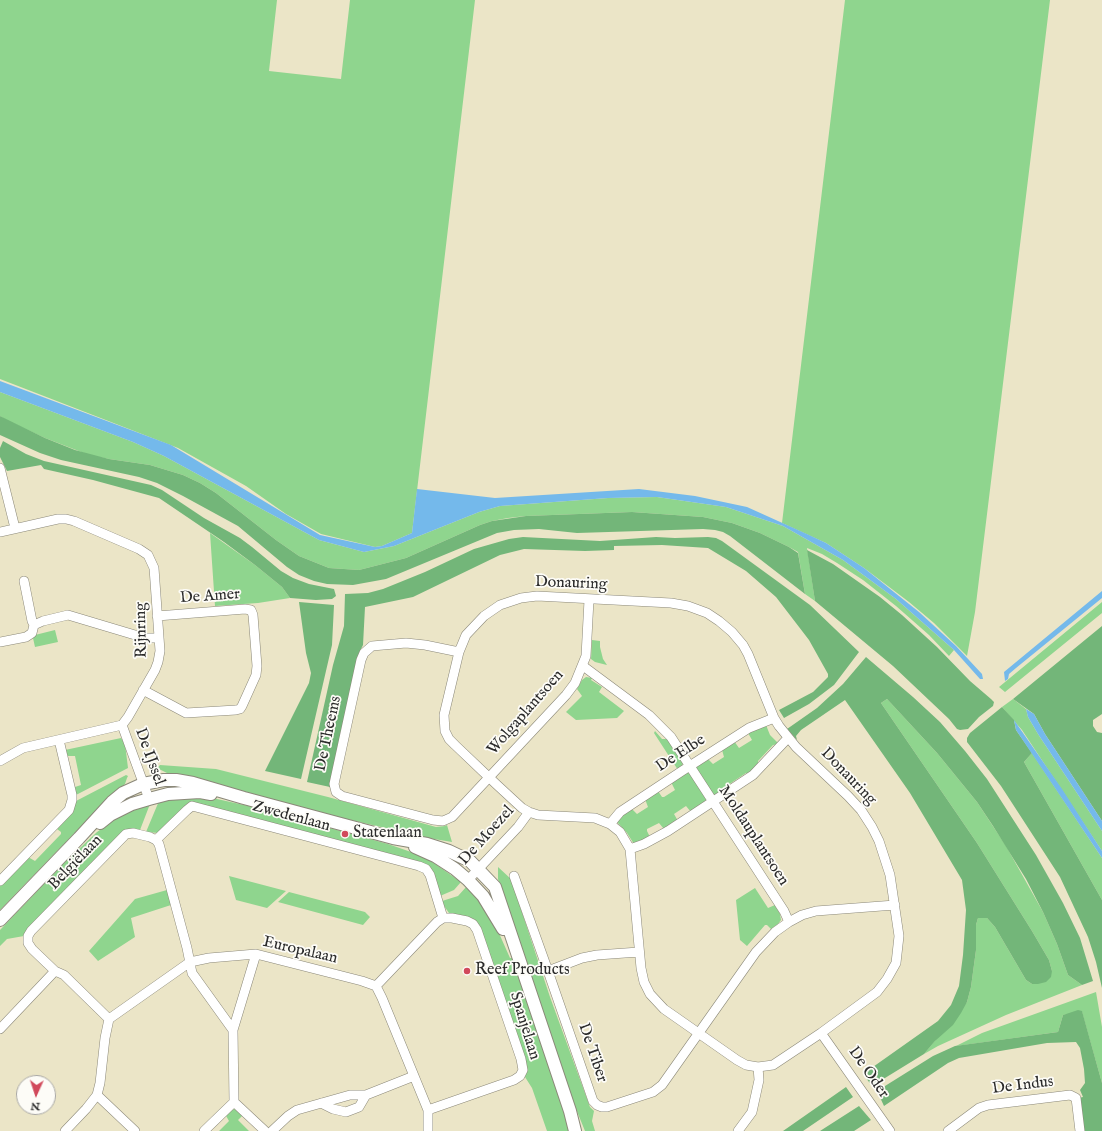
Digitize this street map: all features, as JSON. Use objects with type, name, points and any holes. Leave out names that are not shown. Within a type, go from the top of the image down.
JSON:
[{"type":"main road","points":[[0,920],[112,802],[124,793],[143,784],[164,780],[176,780],[193,783],[393,838],[427,844],[449,851],[470,862],[479,869],[495,887],[570,1111],[575,1131]]},
{"type":"main road","points":[[79,838],[110,815],[132,804],[168,794],[200,792],[244,798]]},
{"type":"main road","points":[[393,838],[435,856],[455,869],[468,880],[483,896],[500,923],[520,964]]},
{"type":"main road","points":[[570,1111],[578,1122],[581,1131]]},
{"type":"street","points":[[0,468],[15,528]]},
{"type":"street","name":"Rijnring","points":[[0,532],[58,519],[66,519],[139,549],[148,555],[154,568],[160,651],[158,662],[128,717],[122,725]]},
{"type":"street","points":[[0,642],[26,637],[32,633],[34,625],[24,581]]},
{"type":"street","name":"Donauring","points":[[537,596],[589,600],[671,603],[688,606],[713,617],[732,632],[743,645],[748,654],[774,718],[788,738],[861,810],[872,827],[886,859],[890,875],[899,936],[896,963],[891,973],[876,992],[821,1033],[773,1065],[758,1067],[746,1065],[737,1060],[664,1009],[650,994],[644,982],[639,952],[630,849],[620,832],[610,824],[595,818],[538,815],[522,808],[449,739],[445,732],[444,715],[459,652],[466,635],[476,623],[500,606],[520,598],[537,596]]},
{"type":"street","name":"Wolgaplantsoen","points":[[489,778],[566,696],[575,683],[583,666],[587,646],[589,600]]},
{"type":"street","name":"De Amer","points":[[143,690],[186,713],[236,710],[240,709],[242,706],[256,675],[257,666],[254,615],[251,610],[245,609],[157,616]]},
{"type":"street","points":[[34,625],[68,614],[145,638],[159,638]]},
{"type":"street","name":"De Theems","points":[[459,652],[425,645],[406,643],[372,646],[364,653],[361,660],[334,784],[336,792],[342,796],[432,820],[443,821],[452,818],[489,778]]},
{"type":"street","name":"Wolgaplantsoen","points":[[583,666],[649,715],[671,737],[690,766]]},
{"type":"street","name":"De Elbe","points":[[610,824],[620,812],[690,766],[749,728],[774,718]]},
{"type":"street","points":[[0,762],[23,748],[122,725]]},
{"type":"street","name":"De IJssel","points":[[122,725],[149,799]]},
{"type":"street","points":[[630,849],[644,844],[713,802],[753,775],[788,738]]},
{"type":"street","points":[[0,881],[69,810],[72,795],[59,740]]},
{"type":"street","name":"Moldauplantsoen","points":[[690,766],[790,922]]},
{"type":"street","name":"Zwedenlaan","points":[[156,840],[192,806],[419,866],[426,869],[430,875],[443,918]]},
{"type":"street","name":"De Moezel","points":[[468,880],[518,827],[529,812]]},
{"type":"street","name":"Belgiëlaan","points":[[54,971],[28,944],[28,936],[31,931],[126,834],[133,832],[156,840]]},
{"type":"street","points":[[156,840],[161,851],[192,973],[233,1030]]},
{"type":"street","points":[[514,876],[548,971],[582,958],[597,955],[639,952]]},
{"type":"street","points":[[699,1034],[766,941],[775,932],[790,922],[802,915],[816,911],[895,905]]},
{"type":"street","points":[[428,1131],[428,1110],[376,986],[437,922],[443,918]]},
{"type":"street","name":"Spanjelaan","points":[[428,1110],[514,1080],[520,1076],[523,1066],[477,930],[473,924],[467,921],[443,918]]},
{"type":"street","points":[[256,954],[233,1030],[234,1102],[265,1131]]},
{"type":"street","name":"Europalaan","points":[[109,1019],[190,962],[209,958],[256,954],[362,981],[376,986]]},
{"type":"street","points":[[0,1029],[3,1018],[54,971],[64,975],[109,1019],[97,1095],[65,1131]]},
{"type":"street","name":"De Tiber","points":[[548,971],[593,1101],[597,1105],[607,1107],[653,1092],[662,1085],[699,1034]]},
{"type":"street","name":"De Oder","points":[[821,1033],[890,1131]]},
{"type":"street","points":[[738,1131],[752,1112],[759,1080],[758,1067]]},
{"type":"street","points":[[272,1131],[297,1110],[350,1094],[366,1095],[414,1076]]},
{"type":"street","points":[[97,1095],[136,1131]]},
{"type":"street","points":[[321,1103],[333,1109],[346,1112],[359,1107],[366,1095]]},
{"type":"street","name":"De Indus","points":[[948,1131],[979,1108],[988,1104],[1070,1095],[1076,1098],[1080,1131]]},
{"type":"street","points":[[204,1131],[234,1102]]},
{"type":"green space","points":[[0,0],[277,0],[269,71],[341,79],[350,0],[475,0],[412,533],[382,546],[375,547],[321,534],[286,514],[246,486],[178,448],[0,379]]},
{"type":"green space","points":[[845,0],[1050,0],[975,612],[967,656],[934,623],[864,568],[826,543],[782,523]]},
{"type":"green space","points":[[0,392],[133,442],[164,456],[319,540],[364,552],[394,546],[479,512],[500,506],[608,498],[657,497],[726,507],[783,526],[843,560],[896,599],[954,650],[949,656],[929,635],[896,606],[863,580],[822,554],[807,548],[815,601],[805,594],[798,552],[760,533],[732,523],[703,517],[632,512],[508,518],[480,525],[406,558],[359,570],[329,568],[299,556],[216,493],[183,475],[150,465],[89,455],[45,438],[6,420],[0,416]]},
{"type":"green space","points":[[0,416],[45,438],[75,450],[109,459],[150,465],[183,475],[216,493],[299,556],[329,568],[359,570],[406,558],[492,521],[526,516],[632,512],[703,517],[732,523],[760,533],[798,553],[805,594],[730,536],[723,532],[703,529],[577,533],[539,529],[514,530],[497,533],[386,579],[353,585],[327,584],[299,575],[287,567],[238,526],[157,483],[139,477],[61,460],[40,453],[0,435]]},
{"type":"green space","points":[[3,441],[26,454],[44,461],[151,485],[162,490],[204,518],[240,538],[281,571],[293,578],[309,584],[334,589],[336,596],[332,599],[316,600],[290,598],[282,587],[255,565],[159,498],[93,480],[44,469],[41,465],[7,471],[0,457],[0,448]]},
{"type":"green space","points":[[210,533],[255,565],[282,587],[290,598],[258,603],[215,606]]},
{"type":"green space","points":[[523,537],[600,541],[656,537],[716,538],[810,605],[859,652],[834,685],[809,704],[784,718],[779,710],[813,692],[828,677],[828,674],[809,640],[776,597],[746,571],[708,548],[662,545],[614,546],[614,550],[585,551],[524,549],[500,555],[413,597],[365,607],[363,645],[360,651],[330,787],[307,782],[333,665],[344,626],[345,594],[368,593],[383,589],[425,572],[474,549],[509,539]]},
{"type":"green space","points":[[807,550],[833,564],[880,597],[902,615],[937,647],[970,681],[994,702],[993,706],[979,717],[968,729],[957,729],[949,719],[893,666],[815,601]]},
{"type":"green space","points":[[299,602],[334,605],[332,645],[301,779],[265,771],[309,683],[311,673],[306,653]]},
{"type":"green space","points":[[1102,602],[1102,613],[1005,692],[999,687]]},
{"type":"green space","points":[[1102,626],[1102,714],[1093,720],[1093,726],[1097,732],[1102,733],[1102,821],[1045,734],[1034,714],[1013,699]]},
{"type":"green space","points":[[55,630],[58,642],[35,647],[33,638],[35,635]]},
{"type":"green space","points":[[592,640],[600,641],[603,659],[607,665],[595,662],[591,659]]},
{"type":"green space","points":[[866,657],[940,722],[987,779],[1036,855],[1063,903],[1080,938],[1093,981],[1082,985],[1068,975],[1057,944],[1043,912],[1026,879],[993,826],[977,802],[937,753],[887,699],[881,703],[977,843],[1049,960],[1052,971],[1051,977],[1046,982],[1032,984],[1026,980],[995,927],[987,918],[978,918],[976,925],[976,950],[971,987],[967,1002],[961,1013],[953,1025],[935,1041],[924,1054],[872,1086],[863,1074],[938,1021],[951,1005],[959,986],[966,910],[962,880],[910,793],[845,700],[801,730],[796,736],[797,740],[787,729],[817,708],[843,684]]},
{"type":"green space","points":[[586,677],[592,678],[591,680],[602,687],[599,692],[624,711],[617,718],[576,720],[566,712],[582,696],[577,689],[582,680]]},
{"type":"green space","points":[[887,699],[937,753],[977,802],[1006,846],[1043,912],[1057,944],[1068,975],[1082,985],[1006,1015],[938,1046],[924,1054],[967,1002],[971,987],[976,950],[976,925],[978,918],[987,918],[995,927],[1026,980],[1032,984],[1052,971],[1049,960],[977,843],[881,703]]},
{"type":"green space","points":[[1013,699],[1026,709],[1028,717],[1038,734],[1102,831],[1102,851],[1022,730],[1002,707]]},
{"type":"green space","points":[[1002,707],[1014,720],[1016,730],[1032,753],[1024,762],[1102,900],[1102,988],[1088,937],[1060,877],[1001,786],[967,742],[967,738],[970,733]]},
{"type":"green space","points":[[766,725],[770,735],[779,744],[773,745],[758,761],[758,765],[751,773],[746,773],[728,785],[727,789],[715,797],[695,767],[708,759],[713,764],[724,757],[722,750],[734,741],[739,748],[752,740],[748,733]]},
{"type":"green space","points":[[655,731],[662,739],[667,739],[683,762],[682,767],[678,770],[654,733]]},
{"type":"green space","points":[[121,738],[125,744],[128,768],[76,795],[75,787],[81,785],[75,756],[68,756],[65,750]]},
{"type":"green space","points":[[1032,753],[1102,858],[1102,900],[1024,762]]},
{"type":"green space","points":[[160,765],[216,769],[328,797],[436,827],[447,825],[452,842],[428,838],[308,810],[205,781],[177,778],[157,768]]},
{"type":"green space","points":[[688,771],[708,799],[691,812],[686,806],[674,814],[678,821],[664,829],[659,823],[647,829],[650,837],[634,844],[617,822],[622,814],[631,808],[637,814],[648,807],[645,799],[658,791],[662,797],[664,797],[675,790],[671,782]]},
{"type":"green space","points":[[126,775],[128,776],[125,784],[93,814],[0,910],[0,886],[28,857],[35,861],[61,834],[61,832],[57,829],[73,810],[76,801]]},
{"type":"green space","points":[[208,797],[253,807],[388,844],[431,861],[461,882],[454,890],[440,896],[433,874],[193,805],[159,833],[146,832],[159,801]]},
{"type":"green space","points":[[150,804],[140,830],[125,831],[121,833],[32,924],[24,936],[7,939],[0,946],[0,930],[63,864],[97,832],[124,813]]},
{"type":"green space","points":[[498,867],[511,879],[550,997],[590,1107],[594,1111],[592,1121],[595,1131],[585,1131],[574,1104],[498,879]]},
{"type":"green space","points":[[229,876],[286,891],[267,908],[236,900]]},
{"type":"green space","points":[[467,886],[480,901],[494,922],[510,958],[512,958],[571,1131],[547,1131],[532,1088],[525,1077],[527,1066],[480,927],[475,920],[449,913],[444,906],[442,901],[458,896]]},
{"type":"green space","points":[[755,888],[768,908],[775,905],[780,914],[781,920],[771,929],[765,925],[747,946],[740,940],[736,900]]},
{"type":"green space","points":[[167,890],[171,905],[131,918],[135,937],[98,961],[89,951],[135,899]]},
{"type":"green space","points":[[289,892],[365,912],[370,917],[363,925],[278,902]]},
{"type":"green space","points":[[1096,992],[1102,1027],[1102,1083],[1082,1012],[1063,1015],[1058,1032],[956,1046],[982,1033]]},
{"type":"green space","points":[[1078,1010],[1082,1011],[1102,1083],[1102,1131],[1083,1131],[1078,1098],[1083,1097],[1080,1090],[1085,1083],[1084,1069],[1080,1048],[1076,1042],[1047,1043],[959,1058],[948,1063],[884,1106],[877,1091],[933,1056],[955,1046],[1058,1032],[1063,1015]]},
{"type":"green space","points":[[846,1087],[853,1097],[803,1131],[783,1131]]},
{"type":"green space","points":[[859,1106],[871,1120],[854,1131],[820,1131]]},
{"type":"green space","points":[[234,1109],[244,1114],[238,1120],[249,1131],[219,1131],[229,1121],[225,1114]]},
{"type":"water","points":[[0,381],[171,445],[320,535],[375,547],[382,546],[412,533],[417,489],[495,498],[639,489],[695,496],[747,507],[826,543],[864,568],[919,612],[956,646],[982,674],[983,679],[980,679],[954,650],[896,599],[843,560],[783,526],[726,507],[657,497],[608,498],[500,506],[479,512],[394,546],[364,552],[319,540],[164,456],[133,442],[0,392]]},
{"type":"water","points":[[1102,591],[1102,598],[1016,668],[1009,674],[1008,679],[1005,681],[1004,672]]},
{"type":"water","points":[[1026,709],[1034,714],[1045,734],[1102,821],[1102,831],[1038,734],[1028,717]]},
{"type":"water","points":[[1014,720],[1062,789],[1102,851],[1102,858],[1016,730]]},
{"type":"place","name":"Statenlaan","points":[[345,834]]},
{"type":"place","name":"Reef Products","points":[[467,971]]}]
